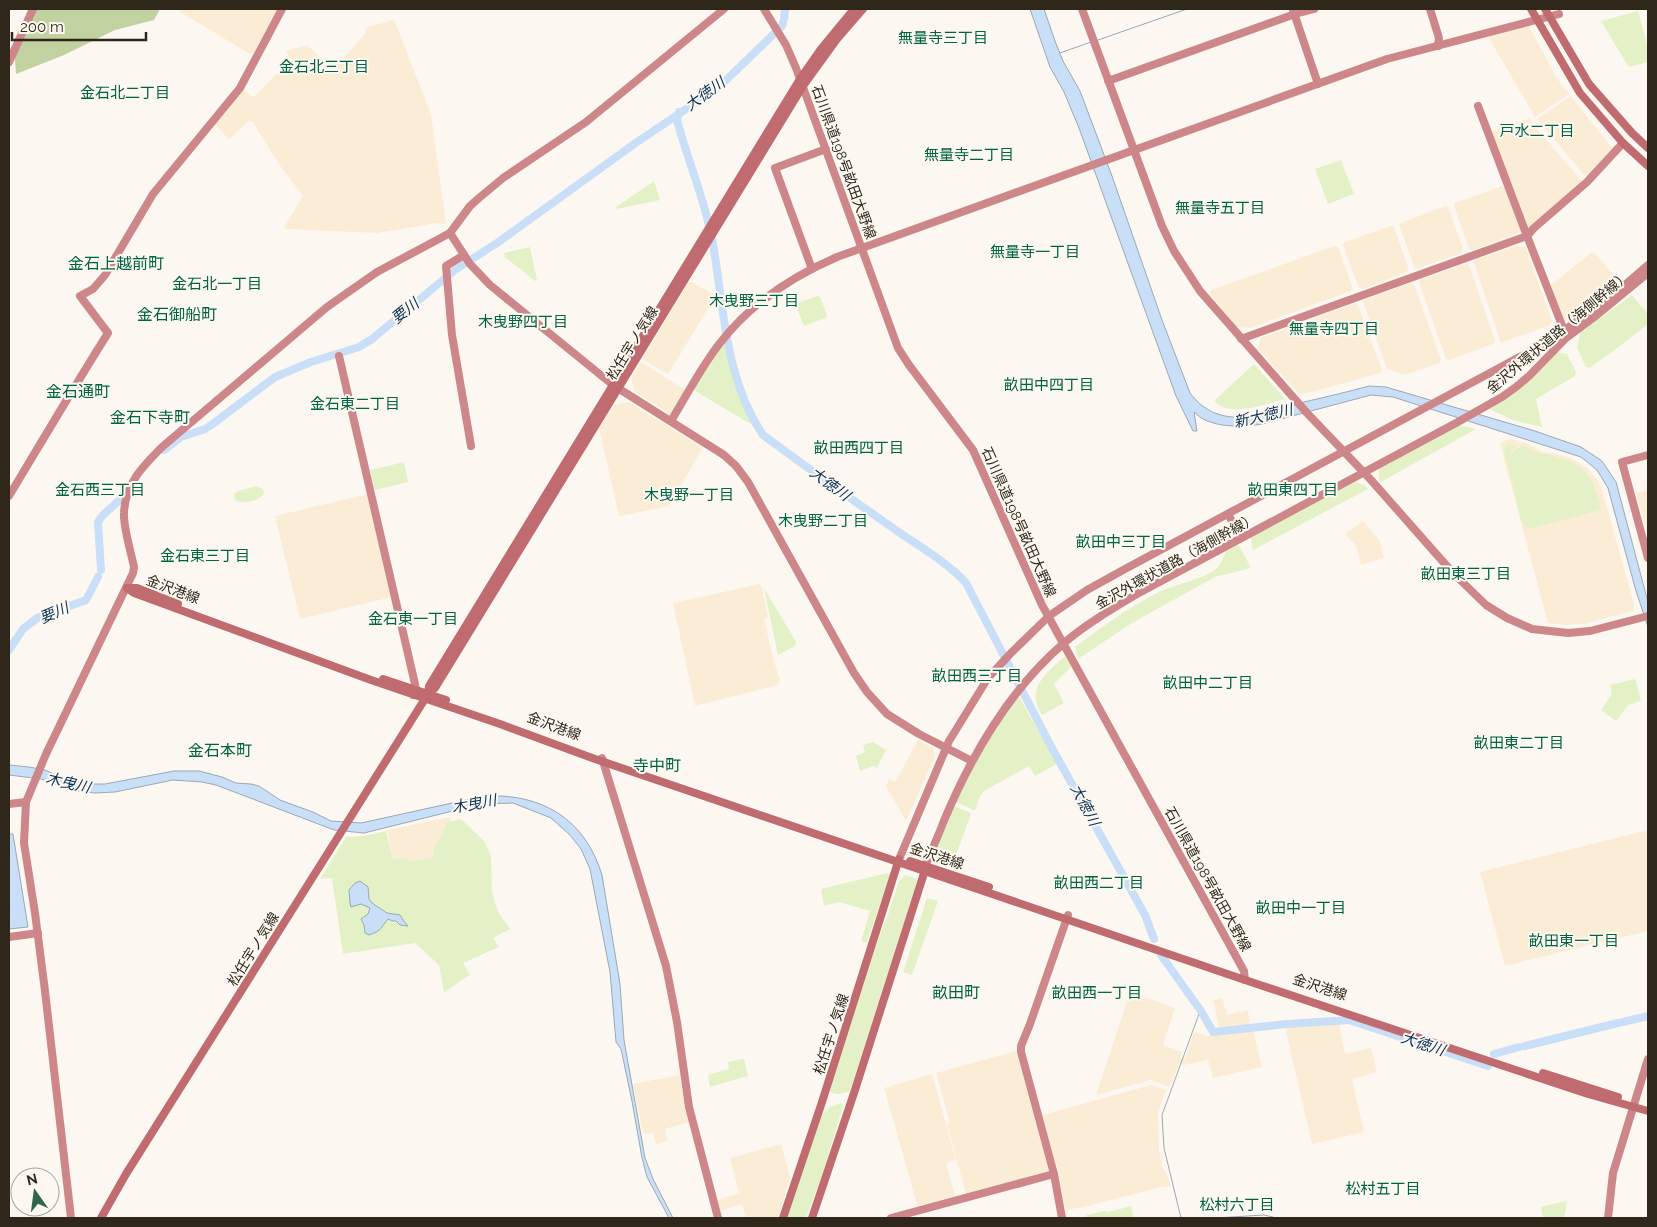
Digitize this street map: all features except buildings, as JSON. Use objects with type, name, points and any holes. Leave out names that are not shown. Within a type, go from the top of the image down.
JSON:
[{"type":"main road","name":"松任宇ノ気線","points":[[101,1218],[126,1174],[427,697],[428,686],[616,386],[802,82],[827,42],[854,9]]},
{"type":"main road","name":"松任宇ノ気線","points":[[802,82],[863,9]]},
{"type":"main road","points":[[1531,9],[1580,93],[1623,143],[1648,166]]},
{"type":"main road","points":[[1547,12],[1589,84],[1632,133],[1648,148]]},
{"type":"main road","name":"金沢港線","points":[[127,588],[134,593],[183,611],[603,760],[1245,977],[1648,1107]]},
{"type":"main road","name":"松任宇ノ気線","points":[[783,1218],[899,860]]},
{"type":"main road","points":[[812,1218],[926,868]]},
{"type":"main road","name":"金沢港線","points":[[1634,1104],[1648,1111]]},
{"type":"street","points":[[9,62],[33,9]]},
{"type":"street","points":[[9,496],[108,333],[80,296],[93,289],[105,275],[153,194],[240,88],[282,9]]},
{"type":"street","points":[[71,1218],[38,933],[24,843],[26,802],[41,765],[127,588],[134,567],[123,514],[128,491],[137,474],[146,463],[327,307],[377,272],[450,232],[470,206],[503,178],[586,122],[724,9]]},
{"type":"street","name":"石川県道198号畝田大野線","points":[[764,9],[792,58],[802,82],[898,348],[973,450],[1042,605],[1245,977]]},
{"type":"street","points":[[1082,9],[1162,226],[1174,251],[1200,291],[1307,413],[1453,573],[1486,605],[1507,618],[1532,628],[1568,633],[1590,630],[1648,616]]},
{"type":"street","points":[[1108,81],[1294,11],[1314,9]]},
{"type":"street","points":[[1430,9],[1439,38],[1438,46]]},
{"type":"street","points":[[1294,11],[1318,84]]},
{"type":"street","points":[[671,421],[720,342],[766,298],[812,268],[1387,59],[1536,19],[1547,12],[1559,14]]},
{"type":"street","points":[[1478,106],[1565,334]]},
{"type":"street","points":[[1241,339],[1527,236],[1587,182],[1623,143]]},
{"type":"street","points":[[812,268],[775,168],[826,148]]},
{"type":"street","points":[[450,232],[467,259],[490,286],[616,386],[724,455],[736,466],[748,482],[866,692],[887,714],[919,734],[972,761]]},
{"type":"street","points":[[467,259],[446,266],[446,277],[452,336],[471,446]]},
{"type":"street","name":"金沢外環状道路（海側幹線）","points":[[926,868],[952,803],[972,761],[992,727],[1026,682],[1064,643],[1100,617],[1137,594],[1483,409],[1502,397],[1529,376],[1565,334],[1648,265]]},
{"type":"street","name":"金沢外環状道路（海側幹線）","points":[[899,860],[946,748],[976,696],[1002,662],[1049,616],[1088,590],[1212,522],[1565,334],[1608,307],[1648,273]]},
{"type":"street","points":[[339,356],[414,692]]},
{"type":"street","points":[[1648,455],[1622,462],[1648,558]]},
{"type":"street","points":[[1226,515],[1241,538]]},
{"type":"street","points":[[603,760],[666,966],[677,1022],[689,1107],[718,1218]]},
{"type":"street","points":[[9,804],[26,802]]},
{"type":"street","points":[[1062,1218],[1054,1174],[1021,1046],[1067,916]]},
{"type":"street","points":[[9,937],[38,933]]},
{"type":"street","points":[[1608,1218],[1613,1173],[1648,1059]]},
{"type":"street","points":[[891,1218],[1054,1174]]},
{"type":"shaded area","points":[[175,9],[277,9],[254,52],[250,54]]},
{"type":"shaded area","points":[[393,20],[431,114],[446,224],[437,223],[377,233],[286,229],[284,227],[303,196],[281,167],[252,121],[249,121],[229,139],[215,125],[242,90],[254,97],[291,59],[286,51],[307,45],[333,69],[366,33],[365,28]]},
{"type":"shaded area","points":[[1526,25],[1529,26],[1556,77],[1569,94],[1535,117],[1489,38],[1491,34]]},
{"type":"shaded area","points":[[1571,96],[1613,151],[1589,178],[1585,176],[1537,119]]},
{"type":"shaded area","points":[[1530,118],[1532,123],[1582,181],[1582,184],[1530,228],[1527,228],[1491,132]]},
{"type":"shaded area","points":[[1503,186],[1506,187],[1522,229],[1521,232],[1473,250],[1469,249],[1454,203]]},
{"type":"shaded area","points":[[1445,206],[1448,207],[1463,249],[1462,253],[1415,269],[1399,225]]},
{"type":"shaded area","points":[[1390,226],[1394,227],[1409,270],[1363,289],[1359,288],[1343,245],[1345,242]]},
{"type":"shaded area","points":[[1519,245],[1526,248],[1552,321],[1550,325],[1501,343],[1474,263],[1475,260]]},
{"type":"shaded area","points":[[1334,246],[1338,247],[1353,289],[1351,291],[1250,328],[1237,327],[1211,295],[1211,290]]},
{"type":"shaded area","points":[[1594,252],[1617,279],[1618,283],[1565,322],[1550,286]]},
{"type":"shaded area","points":[[1466,264],[1469,265],[1495,341],[1493,344],[1449,360],[1446,359],[1419,282],[1421,279]]},
{"type":"shaded area","points":[[689,282],[711,293],[712,302],[668,374],[642,359]]},
{"type":"shaded area","points":[[1410,283],[1414,284],[1441,360],[1440,363],[1405,375],[1387,369],[1363,302]]},
{"type":"shaded area","points":[[1355,303],[1358,305],[1382,370],[1381,373],[1300,395],[1258,349],[1261,338]]},
{"type":"shaded area","points":[[641,362],[685,390],[673,413],[670,414],[635,392],[631,378]]},
{"type":"shaded area","points":[[628,402],[702,447],[702,449],[669,506],[619,516],[599,428],[614,405]]},
{"type":"shaded area","points":[[1511,439],[1526,443],[1543,452],[1570,458],[1587,468],[1596,478],[1601,486],[1634,604],[1633,611],[1584,624],[1548,623],[1500,444]]},
{"type":"shaded area","points":[[1648,490],[1648,536],[1636,493]]},
{"type":"shaded area","points":[[368,494],[392,597],[300,619],[275,516]]},
{"type":"shaded area","points":[[1363,521],[1380,541],[1384,558],[1361,565],[1356,545],[1345,534]]},
{"type":"shaded area","points":[[759,584],[762,586],[768,617],[764,619],[780,679],[778,685],[695,706],[673,603]]},
{"type":"shaded area","points":[[918,740],[933,748],[935,757],[906,821],[886,786],[889,779],[895,782]]},
{"type":"shaded area","points":[[450,817],[451,822],[448,823],[433,850],[434,857],[411,861],[406,858],[393,859],[387,830]]},
{"type":"shaded area","points":[[1648,830],[1648,931],[1505,966],[1480,872]]},
{"type":"shaded area","points":[[1133,993],[1175,1008],[1163,1045],[1182,1052],[1180,1058],[1185,1059],[1194,1032],[1207,1036],[1221,1034],[1213,1000],[1222,997],[1227,1015],[1248,1010],[1250,1026],[1252,1026],[1262,1067],[1213,1078],[1208,1060],[1184,1065],[1179,1064],[1170,1087],[1151,1080],[1096,1095],[1129,995]]},
{"type":"shaded area","points":[[1339,1023],[1345,1054],[1371,1048],[1377,1072],[1352,1079],[1364,1132],[1312,1144],[1285,1027]]},
{"type":"shaded area","points":[[1016,1051],[1049,1171],[966,1194],[947,1124],[950,1123],[936,1073]]},
{"type":"shaded area","points":[[932,1074],[956,1160],[946,1163],[955,1196],[919,1206],[884,1088]]},
{"type":"shaded area","points":[[679,1075],[689,1122],[665,1129],[668,1141],[656,1144],[653,1133],[643,1134],[633,1084]]},
{"type":"shaded area","points":[[1151,1085],[1166,1090],[1158,1113],[1159,1150],[1163,1169],[1171,1186],[1067,1210],[1065,1208],[1058,1170],[1042,1116]]},
{"type":"shaded area","points":[[781,1144],[790,1177],[778,1218],[746,1218],[742,1204],[720,1211],[717,1200],[739,1193],[730,1158]]},
{"type":"green space","points":[[30,9],[160,9],[154,20],[115,30],[64,55],[16,74],[14,47]]},
{"type":"green space","points":[[1638,11],[1648,48],[1648,62],[1630,67],[1601,21]]},
{"type":"green space","points":[[1341,160],[1354,194],[1328,204],[1315,169]]},
{"type":"green space","points":[[654,181],[660,200],[617,209],[616,207]]},
{"type":"green space","points":[[530,247],[537,280],[535,281],[505,257],[504,253]]},
{"type":"green space","points":[[1632,295],[1648,314],[1648,324],[1589,368],[1586,367],[1577,348],[1580,333]]},
{"type":"green space","points":[[817,296],[820,297],[827,315],[826,318],[804,326],[795,304]]},
{"type":"green space","points":[[725,342],[727,355],[754,426],[695,391],[694,388]]},
{"type":"green space","points":[[1557,352],[1567,354],[1576,372],[1575,376],[1536,399],[1542,427],[1513,420],[1489,409],[1503,401]]},
{"type":"green space","points":[[1254,364],[1285,399],[1238,409],[1229,409],[1214,401]]},
{"type":"green space","points":[[1458,425],[1476,429],[1381,482],[1379,480],[1379,466]]},
{"type":"green space","points":[[1512,444],[1516,447],[1510,455],[1515,450],[1524,446],[1536,452],[1568,461],[1583,470],[1596,490],[1601,510],[1530,529],[1522,524],[1504,450],[1506,445]]},
{"type":"green space","points":[[404,462],[408,482],[375,490],[370,470]]},
{"type":"green space","points":[[1352,481],[1365,485],[1368,489],[1253,550],[1250,535]]},
{"type":"green space","points":[[256,486],[263,489],[264,494],[246,502],[235,500],[234,494],[238,491]]},
{"type":"green space","points":[[1236,544],[1240,547],[1251,568],[1215,577],[1132,623],[1078,659],[1075,647],[1094,633],[1124,612],[1155,594],[1210,573],[1220,565],[1227,548]]},
{"type":"green space","points":[[764,588],[796,642],[795,646],[778,655]]},
{"type":"green space","points":[[1065,656],[1072,666],[1054,684],[1064,703],[1042,715],[1037,705],[1037,689],[1045,675]]},
{"type":"green space","points":[[1634,679],[1641,701],[1628,705],[1616,721],[1601,710],[1612,694],[1610,685]]},
{"type":"green space","points":[[1018,695],[1057,764],[1035,776],[1029,766],[984,791],[974,810],[956,802],[1000,721]]},
{"type":"green space","points":[[873,742],[886,750],[877,768],[873,766],[860,771],[856,756],[865,752],[863,745]]},
{"type":"green space","points":[[954,806],[971,814],[956,855],[965,872],[944,865],[936,852]]},
{"type":"green space","points":[[461,819],[484,841],[491,856],[492,892],[498,912],[510,929],[493,938],[499,947],[463,963],[470,975],[444,993],[439,965],[415,943],[343,954],[332,878],[320,879],[346,837],[363,836],[386,831],[393,859],[406,858],[411,861],[434,857],[433,850],[448,822]]},
{"type":"green space","points":[[887,873],[892,874],[866,943],[861,941],[870,911],[839,902],[824,906],[821,889]]},
{"type":"green space","points":[[905,875],[917,879],[916,885],[850,1091],[839,1094],[833,1093],[829,1090],[830,1085],[899,881]]},
{"type":"green space","points":[[927,898],[938,901],[912,975],[903,972]]},
{"type":"green space","points":[[744,1059],[748,1076],[710,1087],[708,1075],[729,1069],[728,1062]]},
{"type":"green space","points":[[841,1103],[843,1106],[822,1176],[806,1218],[787,1218],[821,1116],[830,1107]]},
{"type":"green space","points":[[1566,1201],[1564,1218],[1543,1218],[1541,1207]]},
{"type":"green space","points":[[1131,1206],[1134,1218],[1087,1218],[1086,1215],[1108,1212]]},
{"type":"water","name":"新大徳川","points":[[1030,9],[1044,9],[1063,61],[1080,91],[1190,393],[1202,405],[1215,413],[1229,417],[1243,417],[1258,415],[1369,386],[1386,387],[1535,431],[1581,447],[1602,461],[1616,482],[1648,602],[1648,627],[1636,591],[1608,488],[1597,470],[1581,457],[1393,397],[1371,395],[1262,424],[1247,426],[1217,424],[1202,418],[1194,412],[1197,431],[1193,431],[1176,396],[1079,128],[1064,92],[1050,67]]},
{"type":"water","name":"木曳川","points":[[9,765],[45,770],[66,779],[92,784],[105,784],[174,771],[199,771],[236,783],[259,786],[280,800],[331,821],[361,823],[484,796],[505,796],[525,799],[558,813],[585,839],[602,875],[620,984],[624,1040],[645,1158],[653,1179],[673,1218],[669,1218],[647,1177],[642,1158],[621,1049],[616,1042],[610,972],[590,869],[581,849],[570,835],[551,818],[513,803],[481,804],[364,833],[334,830],[216,785],[202,782],[173,780],[115,792],[94,793],[70,790],[41,779],[9,775]]},
{"type":"water","points":[[9,834],[13,834],[28,927],[9,929]]},
{"type":"water","points":[[360,881],[368,887],[369,899],[372,903],[387,913],[400,915],[408,926],[400,925],[396,921],[388,919],[377,932],[369,935],[365,933],[361,919],[368,914],[370,908],[361,904],[351,907],[350,903],[349,890],[355,883]]},
{"type":"waterway","name":"要川","points":[[164,450],[181,437],[205,429],[275,377],[311,362],[359,347],[372,339],[455,270],[497,243],[637,142],[719,87],[782,26],[785,9]]},
{"type":"waterway","points":[[1098,40],[1187,9]]},
{"type":"waterway","points":[[1060,53],[1091,42]]},
{"type":"waterway","name":"大徳川","points":[[679,112],[677,120],[710,228],[733,367],[750,413],[763,435],[939,560],[966,583],[1053,750],[1145,915],[1154,939]]},
{"type":"waterway","name":"要川","points":[[101,570],[98,522],[123,497]]},
{"type":"waterway","name":"要川","points":[[9,650],[23,629],[37,618],[86,600],[98,577]]},
{"type":"waterway","name":"大徳川","points":[[1161,955],[1201,1011],[1213,1032],[1349,1020],[1488,1066],[1488,1064]]},
{"type":"waterway","points":[[1181,1218],[1164,1148],[1162,1115],[1201,1011]]},
{"type":"waterway","name":"大徳川","points":[[1623,1022],[1648,1016]]},
{"type":"waterway","name":"大徳川","points":[[1525,1046],[1618,1023]]},
{"type":"waterway","name":"大徳川","points":[[1494,1054],[1519,1047]]},
{"type":"waterway","points":[[1215,1218],[1264,1215],[1273,1217]]},
{"type":"district","name":"無量寺三丁目","points":[[943,38]]},
{"type":"district","name":"金石北三丁目","points":[[324,67]]},
{"type":"district","name":"金石北二丁目","points":[[125,93]]},
{"type":"district","name":"戸水二丁目","points":[[1537,131]]},
{"type":"district","name":"無量寺二丁目","points":[[969,155]]},
{"type":"district","name":"無量寺五丁目","points":[[1220,208]]},
{"type":"district","name":"無量寺一丁目","points":[[1035,252]]},
{"type":"district","name":"金石上越前町","points":[[116,263]]},
{"type":"district","name":"金石北一丁目","points":[[217,284]]},
{"type":"district","name":"木曳野三丁目","points":[[754,301]]},
{"type":"district","name":"金石御船町","points":[[177,314]]},
{"type":"district","name":"木曳野四丁目","points":[[523,322]]},
{"type":"district","name":"無量寺四丁目","points":[[1334,329]]},
{"type":"district","name":"畝田中四丁目","points":[[1049,385]]},
{"type":"district","name":"金石通町","points":[[78,391]]},
{"type":"district","name":"金石東二丁目","points":[[355,404]]},
{"type":"district","name":"金石下寺町","points":[[150,417]]},
{"type":"district","name":"畝田西四丁目","points":[[859,448]]},
{"type":"district","name":"金石西三丁目","points":[[100,490]]},
{"type":"district","name":"畝田東四丁目","points":[[1293,490]]},
{"type":"district","name":"木曳野一丁目","points":[[689,495]]},
{"type":"district","name":"木曳野二丁目","points":[[823,521]]},
{"type":"district","name":"畝田中三丁目","points":[[1121,542]]},
{"type":"district","name":"金石東三丁目","points":[[205,556]]},
{"type":"district","name":"畝田東三丁目","points":[[1466,574]]},
{"type":"district","name":"金石東一丁目","points":[[413,619]]},
{"type":"district","name":"畝田西三丁目","points":[[977,676]]},
{"type":"district","name":"畝田中二丁目","points":[[1208,683]]},
{"type":"district","name":"畝田東二丁目","points":[[1519,743]]},
{"type":"district","name":"金石本町","points":[[220,750]]},
{"type":"district","name":"寺中町","points":[[657,765]]},
{"type":"district","name":"畝田西二丁目","points":[[1099,883]]},
{"type":"district","name":"畝田中一丁目","points":[[1301,908]]},
{"type":"district","name":"畝田東一丁目","points":[[1574,941]]},
{"type":"district","name":"畝田町","points":[[956,992]]},
{"type":"district","name":"畝田西一丁目","points":[[1097,993]]},
{"type":"district","name":"松村五丁目","points":[[1383,1189]]},
{"type":"district","name":"松村六丁目","points":[[1237,1205]]}]
